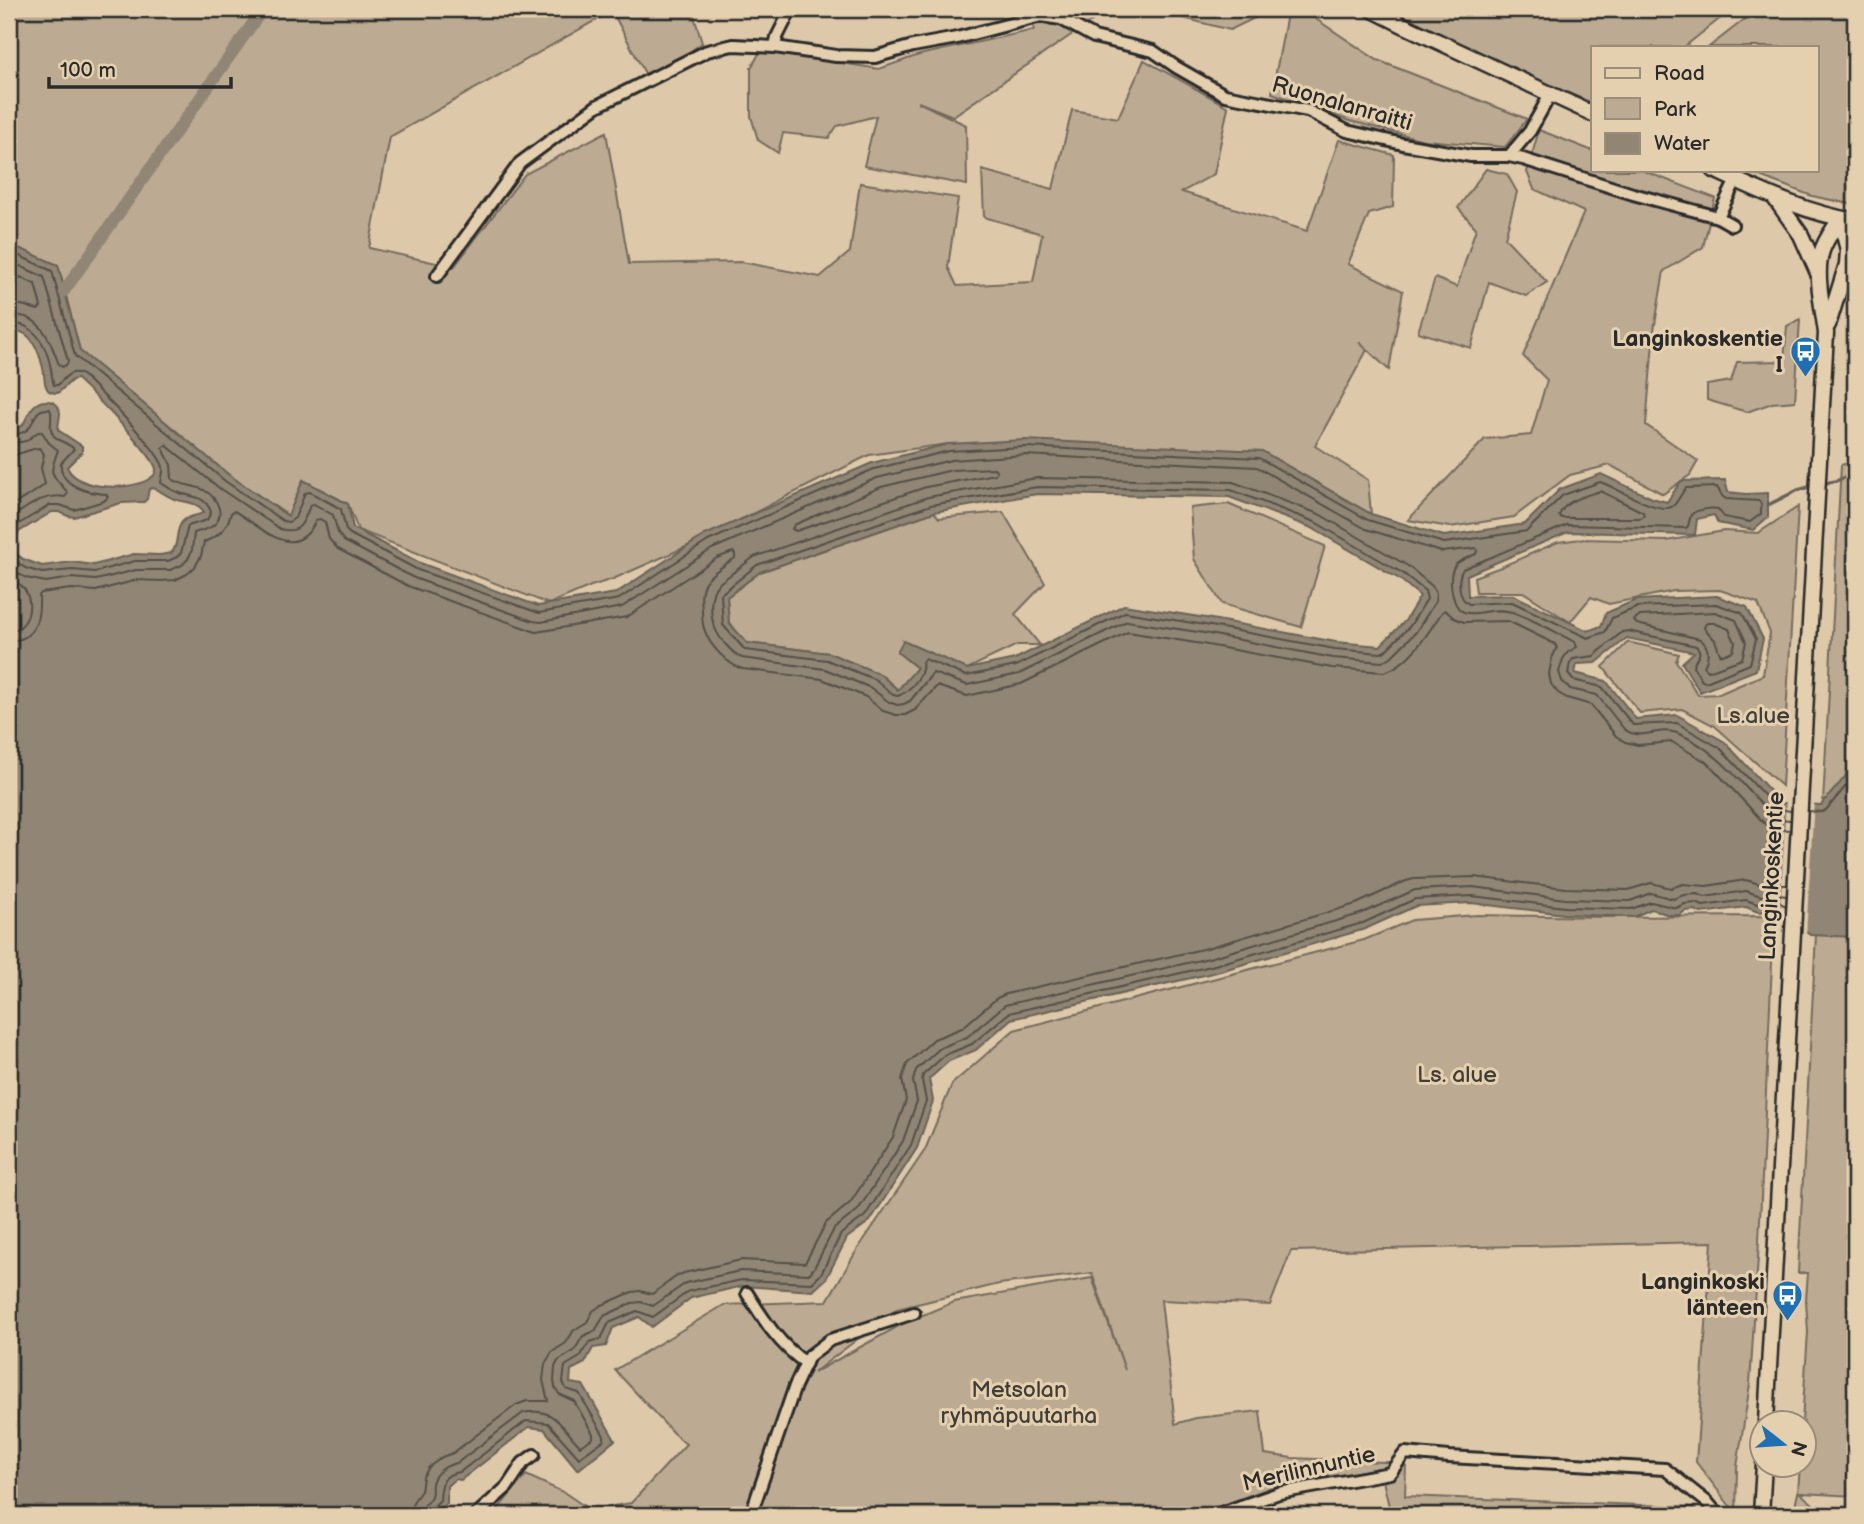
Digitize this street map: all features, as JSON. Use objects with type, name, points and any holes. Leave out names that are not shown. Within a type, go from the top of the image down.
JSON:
[{"type":"street","points":[[775,47],[791,9]]},
{"type":"street","points":[[1371,9],[1591,113]]},
{"type":"street","name":"Ruonalanraitti","points":[[437,276],[520,163],[597,106],[707,51],[733,45],[775,47],[836,56],[875,57],[1041,16],[1061,19],[1094,37],[1153,51],[1225,95],[1308,111],[1347,131],[1391,141],[1471,156],[1509,156],[1522,159],[1718,217],[1732,225]]},
{"type":"street","points":[[1509,156],[1530,131],[1550,94]]},
{"type":"street","points":[[1718,172],[1773,196],[1840,219],[1855,221]]},
{"type":"street","points":[[1718,217],[1736,180]]},
{"type":"street","points":[[1773,196],[1801,235],[1818,274]]},
{"type":"street","name":"Langinkoskentie","points":[[1767,1408],[1826,333],[1818,274],[1821,252],[1840,219]]},
{"type":"street","name":"Langinkoskentie","points":[[1826,333],[1847,264],[1848,250],[1840,219]]},
{"type":"street","points":[[1840,286],[1855,264]]},
{"type":"street","points":[[747,1293],[782,1342],[806,1363]]},
{"type":"street","points":[[754,1513],[795,1385],[809,1356],[830,1340],[914,1313]]},
{"type":"street","name":"Merilinnuntie","points":[[1215,1515],[1279,1493],[1390,1473],[1405,1452],[1462,1458],[1665,1469],[1708,1503],[1718,1515]]},
{"type":"street","points":[[477,1515],[507,1487],[523,1463],[534,1455]]},
{"type":"street","points":[[1760,1515],[1763,1478]]},
{"type":"green space","points":[[9,9],[692,9],[702,43],[649,81],[612,11],[390,137],[369,248],[454,267],[525,174],[606,132],[629,264],[741,262],[820,277],[850,252],[860,183],[958,198],[948,267],[957,286],[1033,282],[1042,234],[984,217],[982,170],[1053,189],[1072,110],[1118,118],[1144,60],[1228,107],[1214,174],[1182,192],[1307,231],[1339,140],[1394,155],[1393,207],[1369,214],[1348,264],[1403,291],[1389,370],[1359,342],[1367,350],[1315,446],[1368,480],[1371,514],[1261,451],[948,444],[869,455],[688,546],[549,604],[358,530],[348,504],[303,480],[289,516],[229,475],[80,351],[58,265],[9,244]]},
{"type":"green space","points":[[1029,9],[1109,9],[953,116],[918,102],[966,125],[967,185],[864,166],[876,116],[837,126],[829,138],[783,133],[778,153],[758,140],[751,116],[751,68],[761,50],[879,69],[919,55],[1034,30]]},
{"type":"green space","points":[[1167,9],[1273,9],[1230,30],[1171,15]]},
{"type":"green space","points":[[1288,9],[1301,9],[1377,60],[1527,119],[1505,147],[1424,140],[1350,121],[1272,93]]},
{"type":"green space","points":[[1391,9],[1732,9],[1685,46],[1591,46],[1591,102],[1521,74]]},
{"type":"green space","points":[[1758,9],[1855,9],[1855,205],[1812,196],[1749,172],[1818,172],[1818,46],[1710,46]]},
{"type":"green space","points":[[1539,130],[1591,150],[1591,172],[1646,172],[1715,198],[1703,247],[1664,271],[1654,330],[1646,425],[1698,461],[1690,475],[1663,494],[1610,465],[1570,475],[1514,517],[1450,527],[1408,520],[1485,439],[1531,435],[1547,380],[1523,356],[1584,212],[1534,189],[1527,172]]},
{"type":"green space","points":[[1486,169],[1507,174],[1517,192],[1505,238],[1547,282],[1526,296],[1489,282],[1471,348],[1418,332],[1435,278],[1457,287],[1476,228],[1458,208]]},
{"type":"green space","points":[[1800,319],[1795,401],[1772,403],[1747,412],[1707,400],[1707,385],[1731,381],[1737,362],[1784,361],[1787,326]]},
{"type":"green space","points":[[1855,461],[1855,1496],[1800,1493],[1826,1515],[1793,1515],[1799,1478],[1818,1478],[1818,1408],[1803,1408],[1808,1332],[1808,1273],[1798,1273],[1841,465]]},
{"type":"green space","points":[[1228,504],[1325,546],[1301,627],[1222,604],[1194,559],[1190,508]]},
{"type":"green space","name":"Ls.alue","points":[[1798,507],[1782,786],[1715,726],[1682,709],[1640,713],[1603,667],[1628,642],[1679,654],[1676,661],[1698,695],[1719,694],[1763,675],[1770,633],[1758,603],[1720,590],[1674,591],[1609,604],[1591,597],[1570,622],[1523,592],[1476,592],[1474,577],[1558,542],[1581,539],[1666,541],[1724,531],[1758,533]]},
{"type":"green space","points":[[934,512],[939,518],[1003,512],[1045,583],[1015,614],[1040,645],[1017,645],[967,669],[903,641],[917,668],[898,690],[880,674],[829,653],[747,643],[729,623],[727,597],[760,572]]},
{"type":"green space","points":[[1477,915],[1768,916],[1768,919],[1774,920],[1750,1384],[1737,1467],[1736,1514],[1696,1462],[1712,1242],[1291,1251],[1270,1305],[1161,1300],[1175,1424],[1196,1418],[1260,1411],[1265,1454],[1292,1458],[1406,1463],[1405,1496],[1693,1507],[1701,1515],[1391,1515],[1380,1468],[1269,1488],[1197,1515],[766,1515],[758,1509],[755,1515],[493,1515],[526,1475],[565,1493],[590,1510],[631,1503],[686,1444],[615,1370],[724,1305],[827,1301],[857,1250],[925,1150],[952,1084],[1014,1030],[1364,940],[1412,920]],"holes":[[[1092,1273],[1125,1370],[1092,1278],[954,1302],[906,1322],[813,1373],[897,1309],[999,1284]]]},
{"type":"water","points":[[9,244],[58,265],[80,351],[229,475],[288,516],[303,480],[348,504],[353,528],[420,563],[538,606],[616,593],[705,535],[872,463],[948,444],[1025,440],[1262,451],[1371,514],[1444,536],[1525,524],[1560,489],[1601,474],[1652,498],[1667,502],[1681,481],[1725,480],[1728,492],[1768,493],[1768,517],[1753,530],[1718,523],[1714,515],[1697,519],[1695,535],[1568,532],[1467,575],[1468,596],[1513,595],[1588,631],[1601,626],[1606,613],[1636,600],[1717,596],[1747,607],[1763,639],[1756,670],[1700,692],[1682,663],[1694,652],[1627,638],[1596,663],[1577,664],[1575,673],[1606,681],[1636,719],[1677,715],[1725,742],[1781,803],[1821,805],[1845,777],[1855,743],[1855,937],[1810,935],[1780,910],[1758,912],[1746,907],[1701,913],[1695,910],[1685,911],[1680,915],[1669,915],[1651,909],[1634,917],[1564,914],[1471,903],[1416,906],[1365,929],[1213,973],[1011,1019],[976,1050],[949,1061],[929,1079],[933,1101],[917,1148],[870,1221],[847,1238],[826,1279],[813,1291],[743,1286],[691,1298],[652,1327],[639,1317],[613,1328],[606,1346],[593,1348],[585,1363],[571,1370],[570,1383],[583,1385],[615,1440],[578,1470],[544,1429],[529,1427],[461,1480],[455,1479],[447,1486],[447,1503],[434,1515],[9,1515],[9,625],[12,607],[9,590],[9,542],[9,428],[22,426],[34,406],[50,401],[59,408],[58,430],[82,446],[82,452],[67,467],[75,477],[87,483],[117,487],[145,481],[153,476],[156,469],[134,438],[77,379],[72,380],[58,393],[48,390],[44,370],[32,341],[23,333],[9,333]],"holes":[[[153,488],[174,499],[195,504],[204,512],[183,521],[171,553],[134,554],[94,565],[72,562],[42,566],[23,559],[14,552],[9,542],[12,536],[52,512],[74,517],[121,503],[144,502],[149,489]],[[1037,494],[1229,497],[1312,528],[1401,580],[1420,596],[1405,621],[1380,646],[1336,642],[1124,605],[1015,659],[967,669],[903,641],[897,652],[917,668],[898,690],[880,674],[829,653],[747,643],[729,623],[727,597],[760,572],[934,512]]]},
{"type":"pier","points":[[1786,800],[1814,801],[1806,936],[1780,915]]},
{"type":"waterway","points":[[64,291],[263,9]]},
{"type":"waterway","points":[[1821,484],[1855,473]]},
{"type":"waterway","points":[[1768,505],[1798,490],[1813,486]]},
{"type":"place","name":"Langinkoskentie I","points":[[1806,379]]},
{"type":"place","name":"Langinkoski länteen","points":[[1788,1322]]},
{"type":"park label","name":"Ls. alue","points":[[1457,1075]]},
{"type":"park label","name":"Metsolan ryhmäpuutarha","points":[[1019,1403]]}]
